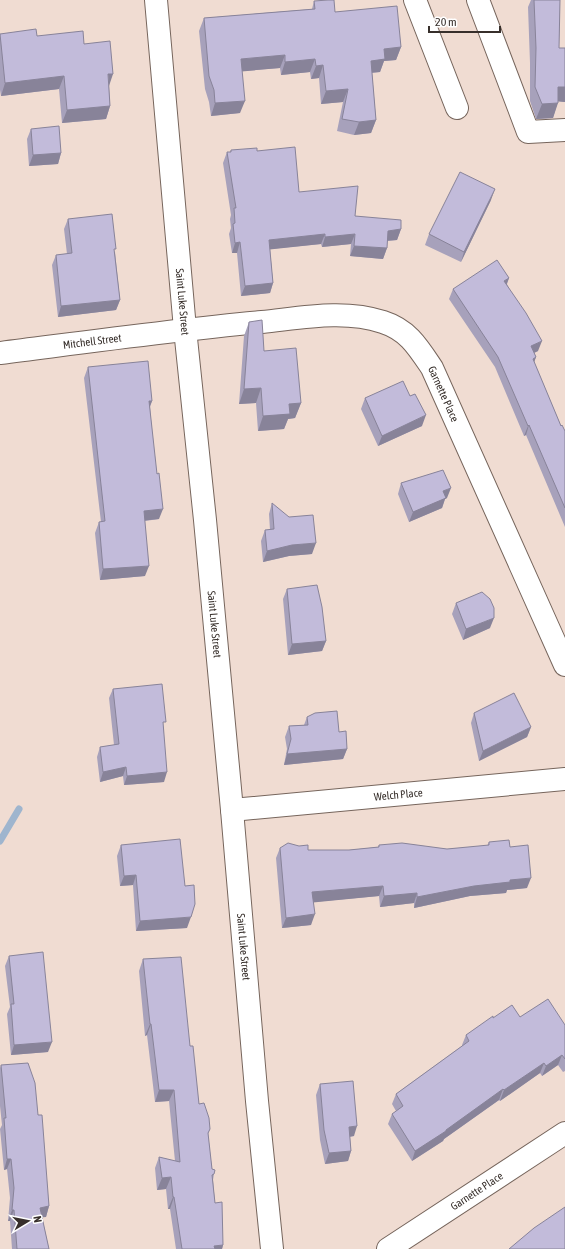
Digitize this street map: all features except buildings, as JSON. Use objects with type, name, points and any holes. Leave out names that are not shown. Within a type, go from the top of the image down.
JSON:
[{"type":"street","name":"Saint Luke Street","points":[[156,0],[185,329],[205,520],[257,1101],[272,1249]]},
{"type":"street","points":[[414,0],[457,108]]},
{"type":"street","points":[[478,0],[528,132],[565,130]]},
{"type":"street","name":"Garnette Place","points":[[185,329],[339,315],[367,318],[382,322],[397,328],[418,345],[432,368],[565,665]]},
{"type":"street","name":"Mitchell Street","points":[[0,354],[185,329]]},
{"type":"street","name":"Welch Place","points":[[232,810],[565,779]]},
{"type":"street","name":"Garnette Place","points":[[388,1249],[565,1132]]},
{"type":"waterway","points":[[0,841],[19,809]]}]
